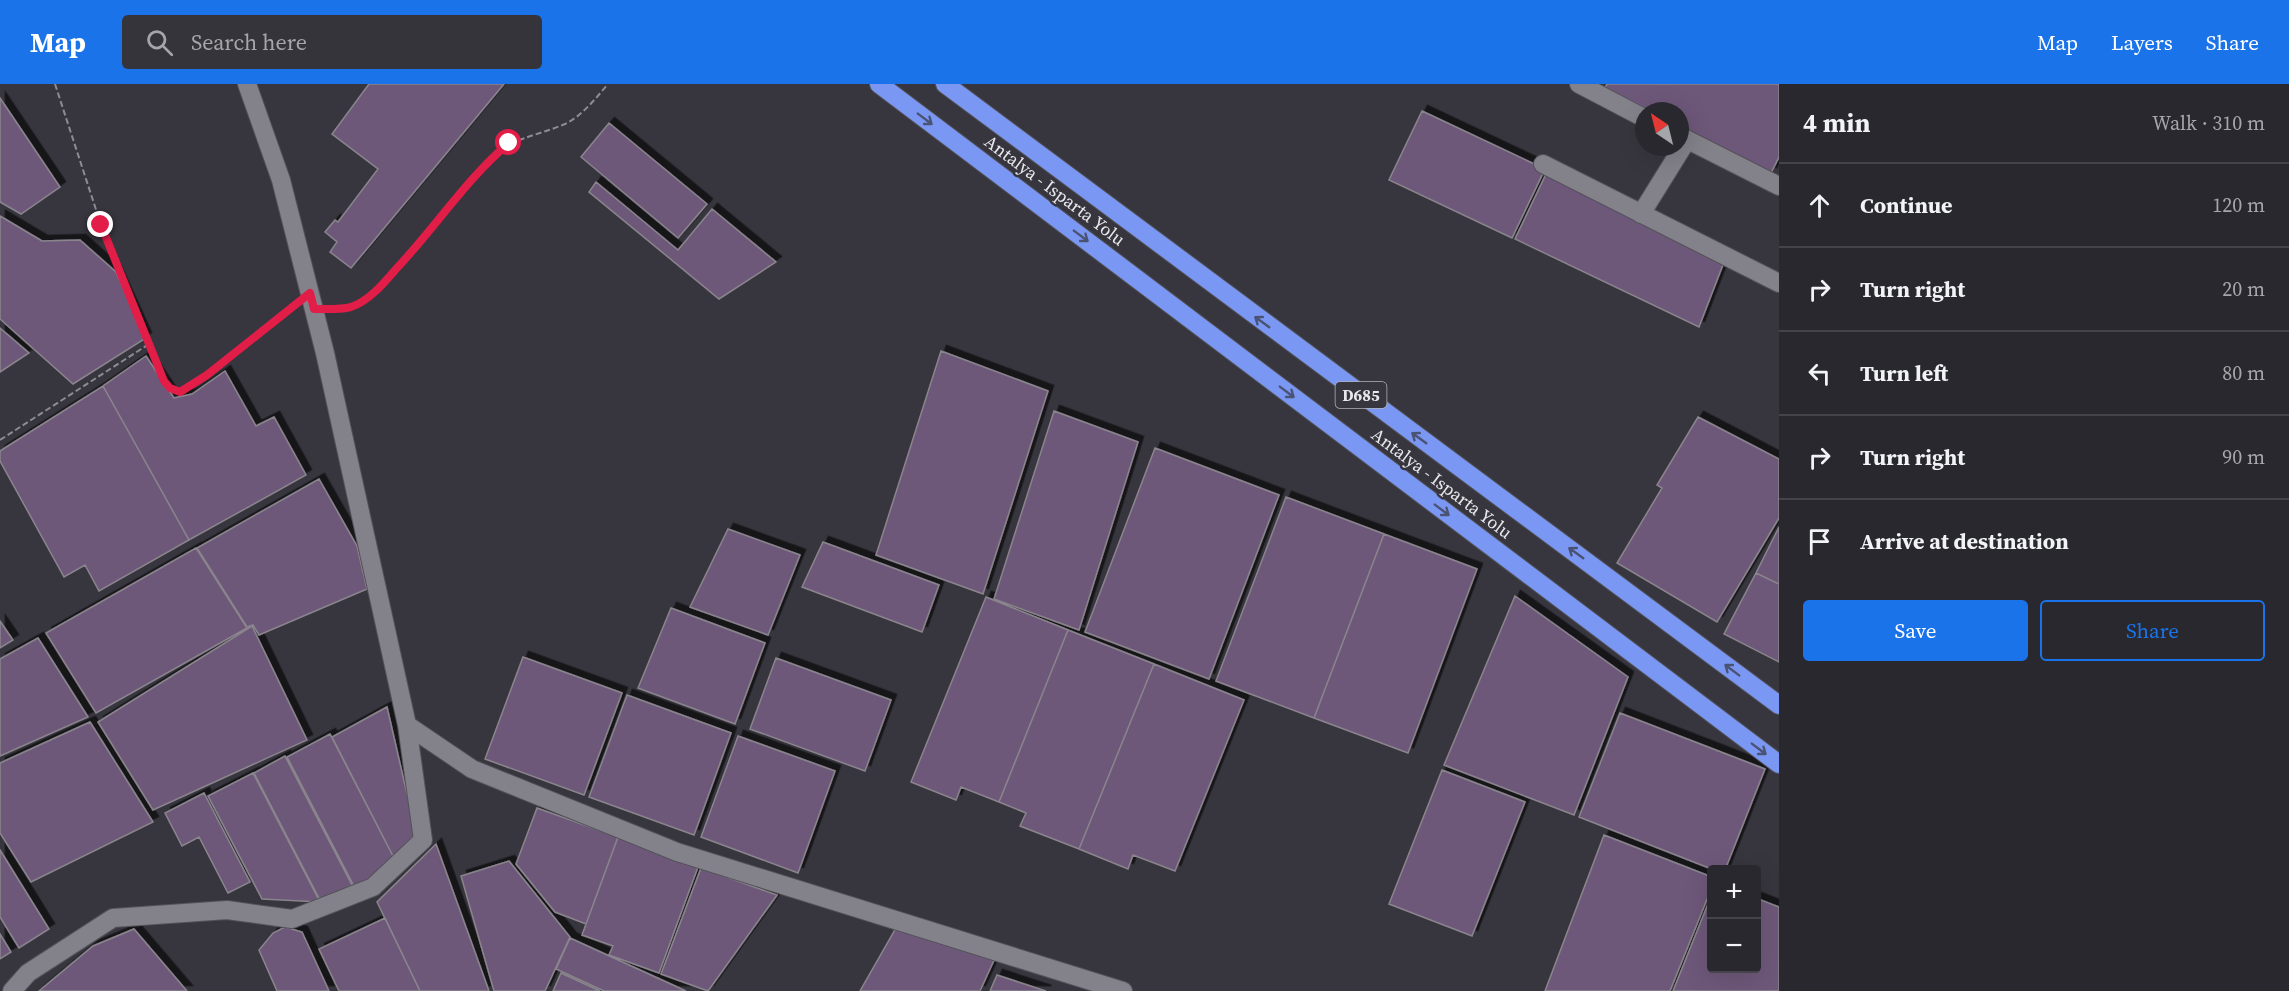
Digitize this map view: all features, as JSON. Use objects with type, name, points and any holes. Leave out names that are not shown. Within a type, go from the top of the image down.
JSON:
[{"type":"highway","name":"Antalya - Isparta Yolu","points":[[879,84],[1779,764]]},
{"type":"highway","name":"Antalya - Isparta Yolu","points":[[945,84],[1779,705]]},
{"type":"street","points":[[12,991],[28,973],[113,918],[227,910],[292,919],[373,887],[423,840],[407,725],[312,301],[281,180],[247,84]]},
{"type":"street","points":[[1579,84],[1635,113]]},
{"type":"street","points":[[1689,141],[1779,186]]},
{"type":"street","points":[[1641,214],[1674,156]]},
{"type":"street","points":[[1543,164],[1779,284]]},
{"type":"street","points":[[407,725],[472,769],[677,852],[1123,991]]},
{"type":"path","points":[[55,84],[101,225],[148,344],[164,381],[170,388],[180,392],[312,301],[352,306],[378,290],[455,203],[489,160],[509,143],[566,123],[588,107],[608,84]]},
{"type":"path","points":[[0,440],[148,344]]},
{"type":"building","points":[[369,84],[504,84],[351,268],[330,252],[337,242],[325,232],[335,220],[338,222],[378,169],[332,134]]},
{"type":"building","points":[[1607,84],[1779,84],[1779,157],[1771,173],[1689,132],[1689,102],[1635,103],[1605,88]]},
{"type":"building","points":[[0,98],[60,187],[21,214],[0,202]]},
{"type":"building","points":[[1422,111],[1545,169],[1512,238],[1389,180]]},
{"type":"building","points":[[609,123],[707,204],[678,238],[581,157]]},
{"type":"building","points":[[1547,172],[1724,262],[1699,327],[1515,239]]},
{"type":"building","points":[[596,182],[678,250],[712,209],[776,262],[719,299],[589,192]]},
{"type":"building","points":[[0,216],[42,241],[80,240],[116,272],[146,338],[73,384],[0,319]]},
{"type":"building","points":[[0,328],[29,353],[0,372]]},
{"type":"building","points":[[941,351],[1048,391],[983,594],[876,555]]},
{"type":"building","points":[[146,356],[174,398],[192,394],[225,371],[256,426],[274,417],[306,475],[189,540],[103,386]]},
{"type":"building","points":[[103,386],[189,540],[99,591],[85,565],[64,577],[0,461],[0,451]]},
{"type":"building","points":[[1054,411],[1138,442],[1079,630],[994,599]]},
{"type":"building","points":[[1698,417],[1779,459],[1779,518],[1717,622],[1617,563],[1662,488],[1657,485]]},
{"type":"building","points":[[1155,448],[1279,495],[1209,679],[1085,632]]},
{"type":"building","points":[[319,479],[357,546],[367,589],[259,635],[253,625],[247,627],[197,548]]},
{"type":"building","points":[[1286,497],[1384,534],[1314,718],[1216,681]]},
{"type":"building","points":[[1779,527],[1779,584],[1756,573]]},
{"type":"building","points":[[728,529],[800,555],[768,635],[690,607]]},
{"type":"building","points":[[1384,534],[1477,569],[1408,753],[1314,718]]},
{"type":"building","points":[[823,542],[939,585],[922,632],[802,587]]},
{"type":"building","points":[[196,548],[247,628],[96,713],[46,633]]},
{"type":"building","points":[[1756,573],[1779,584],[1779,662],[1724,634]]},
{"type":"building","points":[[1515,596],[1628,677],[1574,815],[1444,765]]},
{"type":"building","points":[[986,597],[1068,630],[999,802],[961,787],[956,800],[911,782]]},
{"type":"building","points":[[671,608],[765,643],[735,724],[638,688]]},
{"type":"building","points":[[0,621],[13,640],[0,648]]},
{"type":"building","points":[[252,626],[307,740],[153,810],[98,722]]},
{"type":"building","points":[[1068,630],[1154,664],[1079,849],[1020,826],[1026,813],[999,802]]},
{"type":"building","points":[[38,638],[88,717],[0,756],[0,659]]},
{"type":"building","points":[[523,657],[622,693],[584,795],[485,759]]},
{"type":"building","points":[[776,658],[891,700],[865,771],[750,729]]},
{"type":"building","points":[[1154,664],[1244,700],[1175,871],[1133,855],[1128,869],[1079,849]]},
{"type":"building","points":[[627,695],[731,733],[694,835],[589,797]]},
{"type":"building","points":[[387,707],[416,833],[394,858],[332,737]]},
{"type":"building","points":[[1620,713],[1765,769],[1727,865],[1707,865],[1707,867],[1579,817]]},
{"type":"building","points":[[90,722],[153,822],[31,882],[0,833],[0,763]]},
{"type":"building","points":[[330,734],[394,858],[356,890],[287,757]]},
{"type":"building","points":[[738,736],[835,771],[798,873],[701,837]]},
{"type":"building","points":[[285,756],[352,885],[321,902],[254,773]]},
{"type":"building","points":[[1442,770],[1525,802],[1472,936],[1389,904]]},
{"type":"building","points":[[253,773],[320,902],[262,899],[208,796]]},
{"type":"building","points":[[204,793],[250,882],[228,893],[199,837],[182,846],[165,813]]},
{"type":"building","points":[[537,808],[618,837],[586,924],[555,912],[516,864]]},
{"type":"building","points":[[1604,835],[1707,875],[1707,899],[1670,991],[1545,991]]},
{"type":"building","points":[[618,837],[698,867],[659,973],[609,955],[613,946],[582,935]]},
{"type":"building","points":[[436,844],[489,991],[420,991],[377,902]]},
{"type":"building","points":[[0,850],[49,929],[19,948],[0,917]]},
{"type":"building","points":[[509,861],[570,937],[545,991],[494,991],[461,876]]},
{"type":"building","points":[[701,868],[777,895],[708,991],[661,974]]},
{"type":"building","points":[[1761,900],[1779,907],[1779,991],[1673,991],[1707,906],[1707,973],[1761,973]]},
{"type":"building","points":[[385,918],[420,991],[339,991],[319,949]]},
{"type":"building","points":[[285,927],[302,932],[329,991],[277,991],[259,950],[273,933]]},
{"type":"building","points":[[896,928],[995,958],[980,991],[860,991]]},
{"type":"building","points":[[134,929],[187,991],[39,991],[93,946]]},
{"type":"building","points":[[0,934],[11,952],[0,959]]},
{"type":"building","points":[[570,938],[686,991],[604,991],[556,969]]},
{"type":"building","points":[[561,973],[600,991],[553,991]]},
{"type":"building","points":[[997,975],[1046,991],[990,991]]},
{"type":"route","points":[[101,225],[164,381],[170,388],[180,392],[187,390],[207,375],[310,293],[314,309],[334,309],[352,306],[378,290],[455,203],[489,160],[509,143]]}]
